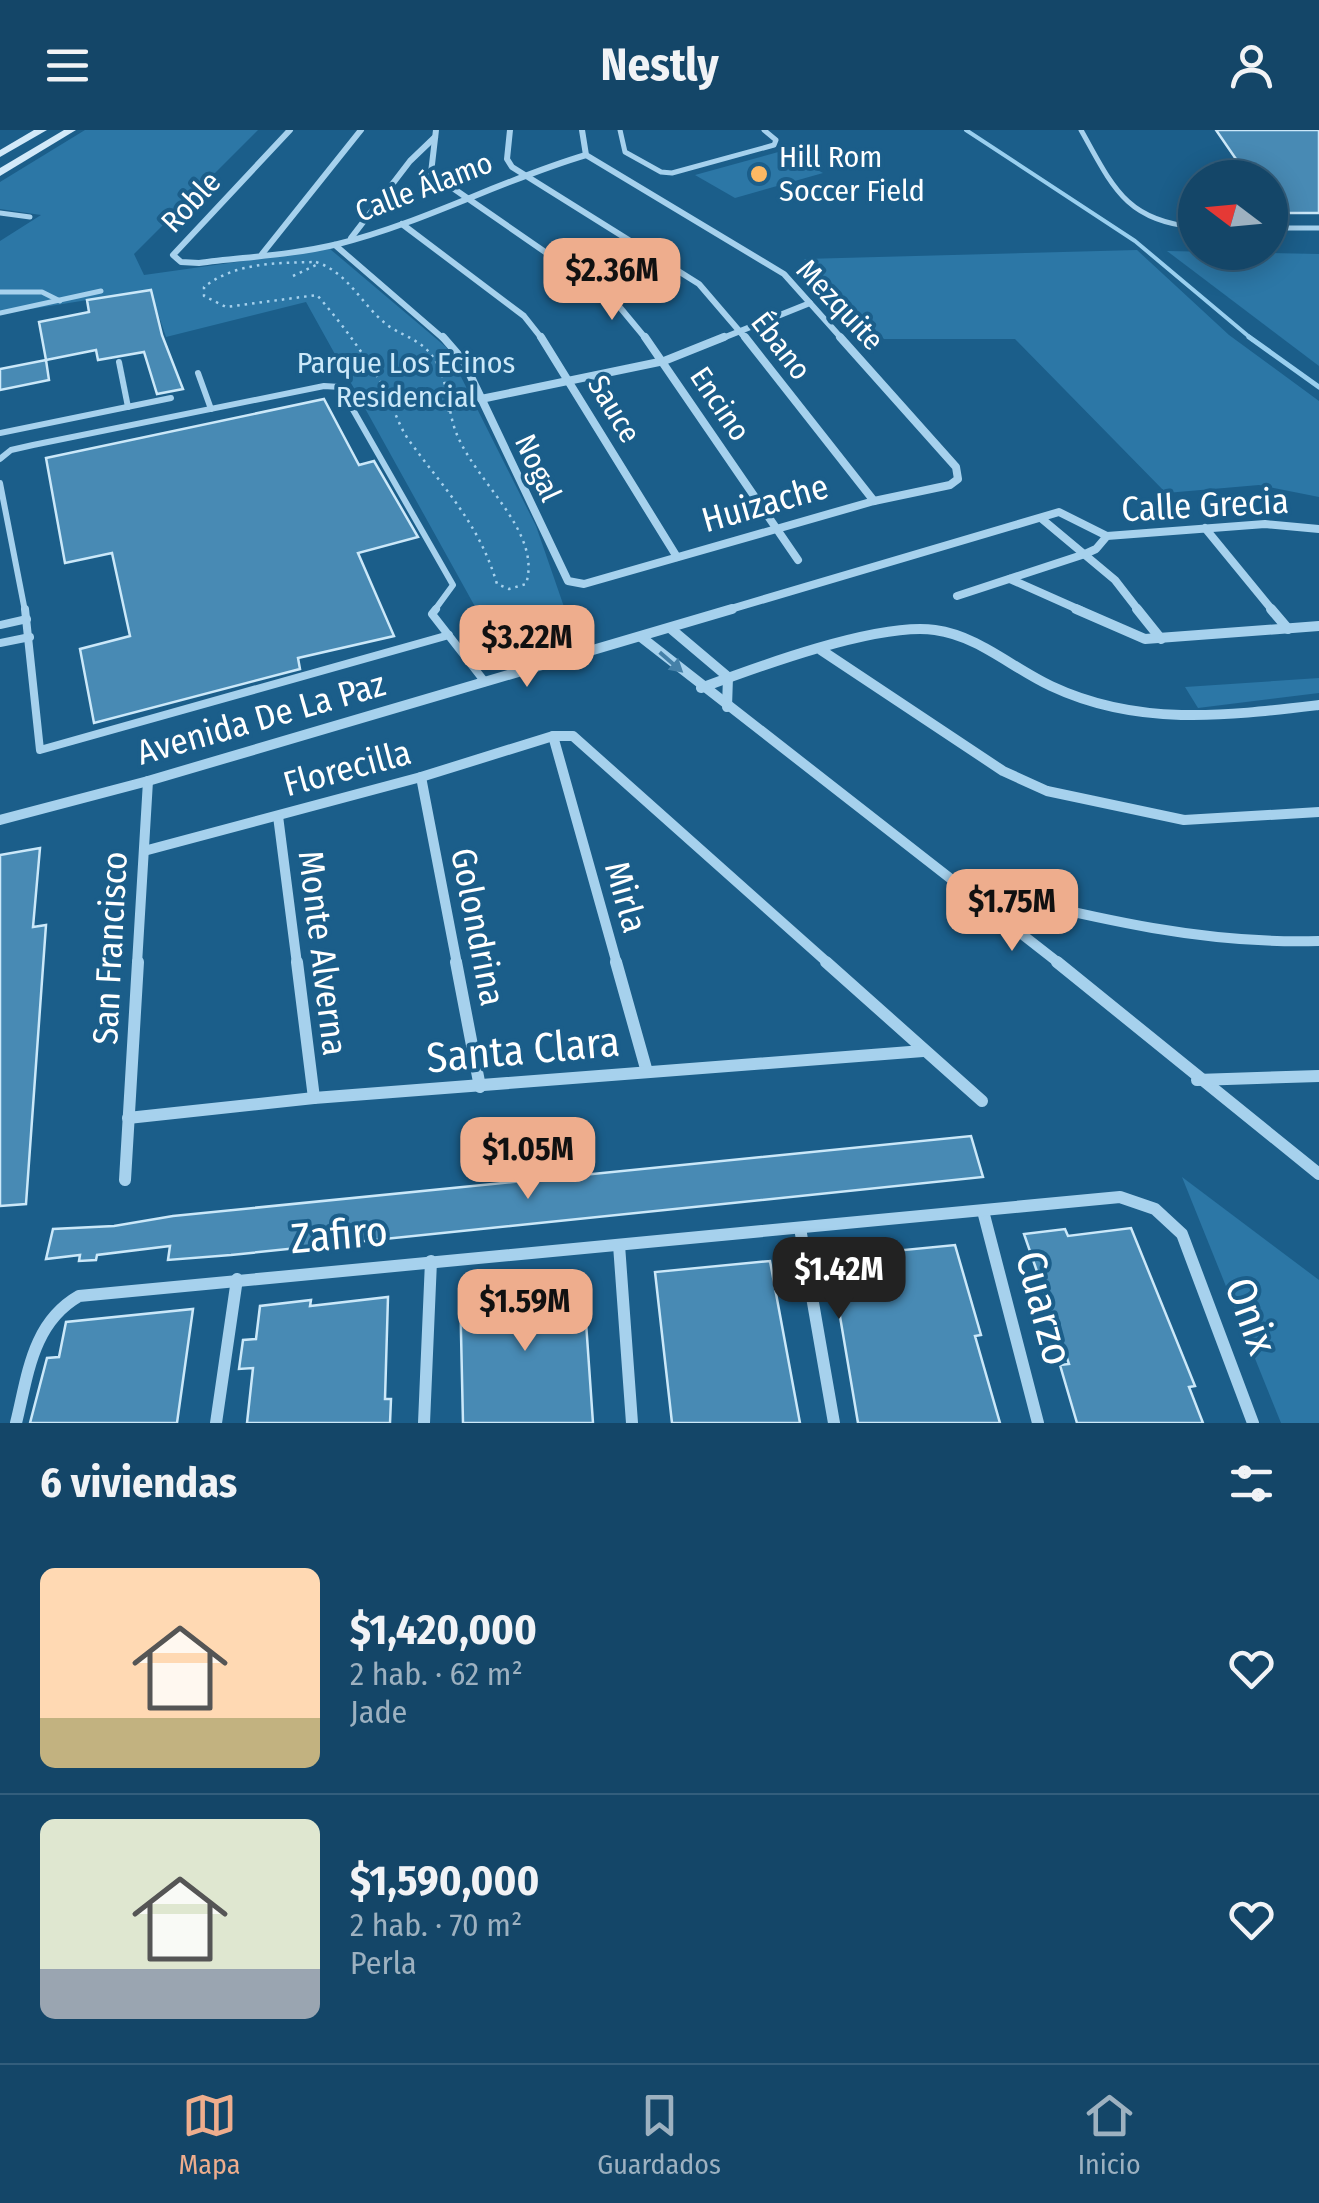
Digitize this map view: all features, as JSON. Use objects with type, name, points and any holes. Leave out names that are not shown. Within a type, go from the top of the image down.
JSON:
[{"type":"main road","points":[[0,154],[42,130]]},
{"type":"main road","points":[[0,173],[71,130]]},
{"type":"street","name":"Roble","points":[[181,262],[173,254],[290,130]]},
{"type":"street","points":[[261,255],[361,130]]},
{"type":"street","points":[[510,130],[507,158],[512,167],[524,173]]},
{"type":"street","points":[[582,130],[586,155]]},
{"type":"street","points":[[350,239],[436,133]]},
{"type":"street","name":"Encino","points":[[436,133],[431,173],[613,299],[664,361],[798,560]]},
{"type":"street","name":"Calle Álamo","points":[[181,262],[335,245],[402,224],[524,173],[586,155]]},
{"type":"street","name":"Mezquite","points":[[586,155],[774,267],[956,467]]},
{"type":"street","name":"Ébano","points":[[524,173],[699,284],[742,332],[874,501]]},
{"type":"street","name":"Sauce","points":[[402,224],[524,316],[571,381],[677,557]]},
{"type":"street","name":"Nogal","points":[[335,245],[441,336],[463,360],[564,578],[574,583]]},
{"type":"street","points":[[482,399],[664,361],[810,303]]},
{"type":"street","name":"Huizache","points":[[574,583],[950,484],[958,479],[956,467]]},
{"type":"street","name":"Avenida De La Paz","points":[[0,820],[1055,514],[1066,514],[1107,536]]},
{"type":"street","points":[[1042,519],[1116,580],[1160,639]]},
{"type":"street","name":"Calle Grecia","points":[[957,596],[1085,554],[1096,549],[1107,536],[1281,524],[1319,529]]},
{"type":"street","points":[[1205,528],[1288,629]]},
{"type":"street","points":[[1009,579],[1132,636],[1160,639],[1319,626]]},
{"type":"street","points":[[670,628],[728,677]]},
{"type":"street","points":[[700,688],[864,633],[934,630],[975,641],[1076,697],[1143,717],[1205,716],[1319,705]]},
{"type":"street","points":[[641,636],[700,688],[962,886],[1197,1080],[1319,1174]]},
{"type":"street","points":[[821,650],[1003,770],[1048,791],[1184,820],[1319,812]]},
{"type":"street","points":[[727,707],[728,677]]},
{"type":"street","points":[[558,736],[581,739],[923,1051],[982,1100]]},
{"type":"street","name":"Florecilla","points":[[144,851],[558,736]]},
{"type":"street","name":"Mirla","points":[[558,736],[647,1072]]},
{"type":"street","name":"Golondrina","points":[[421,777],[480,1087]]},
{"type":"street","name":"San Francisco","points":[[126,1180],[148,780]]},
{"type":"street","name":"Monte Alverna","points":[[278,816],[314,1098]]},
{"type":"street","points":[[962,886],[1165,930],[1238,940],[1319,941]]},
{"type":"street","name":"Santa Clara","points":[[128,1118],[314,1098],[923,1051]]},
{"type":"street","points":[[1197,1080],[1319,1076]]},
{"type":"street","name":"Zafiro","points":[[16,1423],[42,1330],[61,1304],[79,1296],[1120,1197],[1146,1202],[1168,1215],[1182,1234]]},
{"type":"street","name":"Cuarzo","points":[[983,1212],[1038,1423]]},
{"type":"street","points":[[800,1228],[834,1423]]},
{"type":"street","name":"Onix","points":[[1182,1234],[1253,1423]]},
{"type":"street","points":[[619,1244],[632,1423]]},
{"type":"street","points":[[424,1423],[430,1261]]},
{"type":"street","points":[[216,1423],[237,1279]]},
{"type":"lane","points":[[620,130],[625,152],[661,172],[672,173],[774,145],[774,138],[764,130]]},
{"type":"lane","points":[[1081,130],[1129,209],[1160,223],[1178,225]]},
{"type":"lane","points":[[0,213],[30,217]]},
{"type":"lane","points":[[1288,228],[1319,228]]},
{"type":"lane","points":[[0,292],[42,292],[60,301]]},
{"type":"lane","points":[[0,312],[101,292]]},
{"type":"lane","points":[[119,362],[128,406]]},
{"type":"lane","points":[[198,373],[211,409]]},
{"type":"lane","points":[[0,458],[20,448],[324,386],[344,389],[453,585],[432,610],[485,682]]},
{"type":"lane","points":[[0,433],[171,398]]},
{"type":"lane","points":[[0,483],[30,637],[40,750],[448,635]]},
{"type":"lane","points":[[0,625],[27,619]]},
{"type":"lane","points":[[0,644],[30,637]]},
{"type":"path","points":[[292,276],[328,260]]},
{"type":"path","points":[[321,263],[333,267],[363,305],[426,348],[450,389],[455,429],[476,472],[521,533],[529,559],[529,578],[518,588],[497,584],[489,557],[460,503],[406,436],[390,407],[386,392],[350,333],[317,295],[299,293],[227,308],[211,304],[204,296],[207,282],[238,271],[321,263]]},
{"type":"path","points":[[390,407],[403,401],[422,400],[451,411]]},
{"type":"green space","name":"Parque Los Ecinos Residencial","points":[[85,130],[258,130],[134,254],[144,275],[330,249],[446,347],[536,526],[571,627],[498,648],[306,302],[166,337],[150,290],[0,314],[0,241],[41,215],[0,209],[0,182]]},
{"type":"green space","name":"Hill Rom Soccer Field","points":[[782,151],[823,173],[735,198],[695,175]]},
{"type":"green space","points":[[1137,250],[1229,335],[1319,401],[1319,497],[1259,485],[1166,493],[1015,339],[884,339],[804,259]]},
{"type":"green space","points":[[1288,253],[1319,254],[1319,366],[1192,270],[1288,270]]},
{"type":"green space","points":[[1319,678],[1319,693],[1198,708],[1185,687]]},
{"type":"green space","points":[[1182,1177],[1319,1280],[1319,1423],[1281,1423]]},
{"type":"building","points":[[1216,130],[1319,130],[1319,213],[1288,213],[1288,160],[1237,160]]},
{"type":"building","points":[[151,290],[162,335],[183,389],[157,394],[144,352],[98,360],[96,350],[46,360],[39,322],[89,312],[87,300]]},
{"type":"building","points":[[46,360],[49,380],[0,390],[0,369]]},
{"type":"building","points":[[324,399],[359,465],[374,461],[418,537],[358,553],[394,636],[298,658],[300,669],[94,723],[80,649],[130,636],[112,553],[65,563],[46,458]]},
{"type":"building","points":[[40,848],[33,927],[46,925],[26,1204],[0,1206],[0,855]]},
{"type":"building","points":[[971,1136],[983,1177],[231,1255],[168,1260],[170,1246],[97,1255],[96,1260],[79,1261],[80,1255],[46,1259],[53,1229],[114,1226],[173,1216]]},
{"type":"building","points":[[1131,1228],[1195,1386],[1189,1387],[1203,1423],[1077,1423],[1060,1365],[1069,1364],[1024,1234],[1065,1229],[1068,1236]]},
{"type":"building","points":[[955,1245],[981,1335],[975,1336],[1000,1423],[858,1423],[835,1287],[848,1286],[842,1256]]},
{"type":"building","points":[[770,1261],[800,1423],[672,1423],[655,1272]]},
{"type":"building","points":[[583,1279],[593,1423],[463,1423],[460,1288],[510,1282],[511,1288]]},
{"type":"building","points":[[388,1297],[385,1399],[391,1399],[390,1423],[247,1423],[253,1368],[239,1369],[243,1340],[256,1339],[260,1306],[311,1300],[310,1306]]},
{"type":"building","points":[[193,1309],[177,1423],[30,1423],[47,1358],[59,1357],[66,1322]]},
{"type":"waterway","points":[[966,130],[1135,241],[1252,339]]},
{"type":"waterway","points":[[1252,339],[1319,387]]},
{"type":"place","name":"Hill Rom Soccer Field","points":[[759,174]]}]
